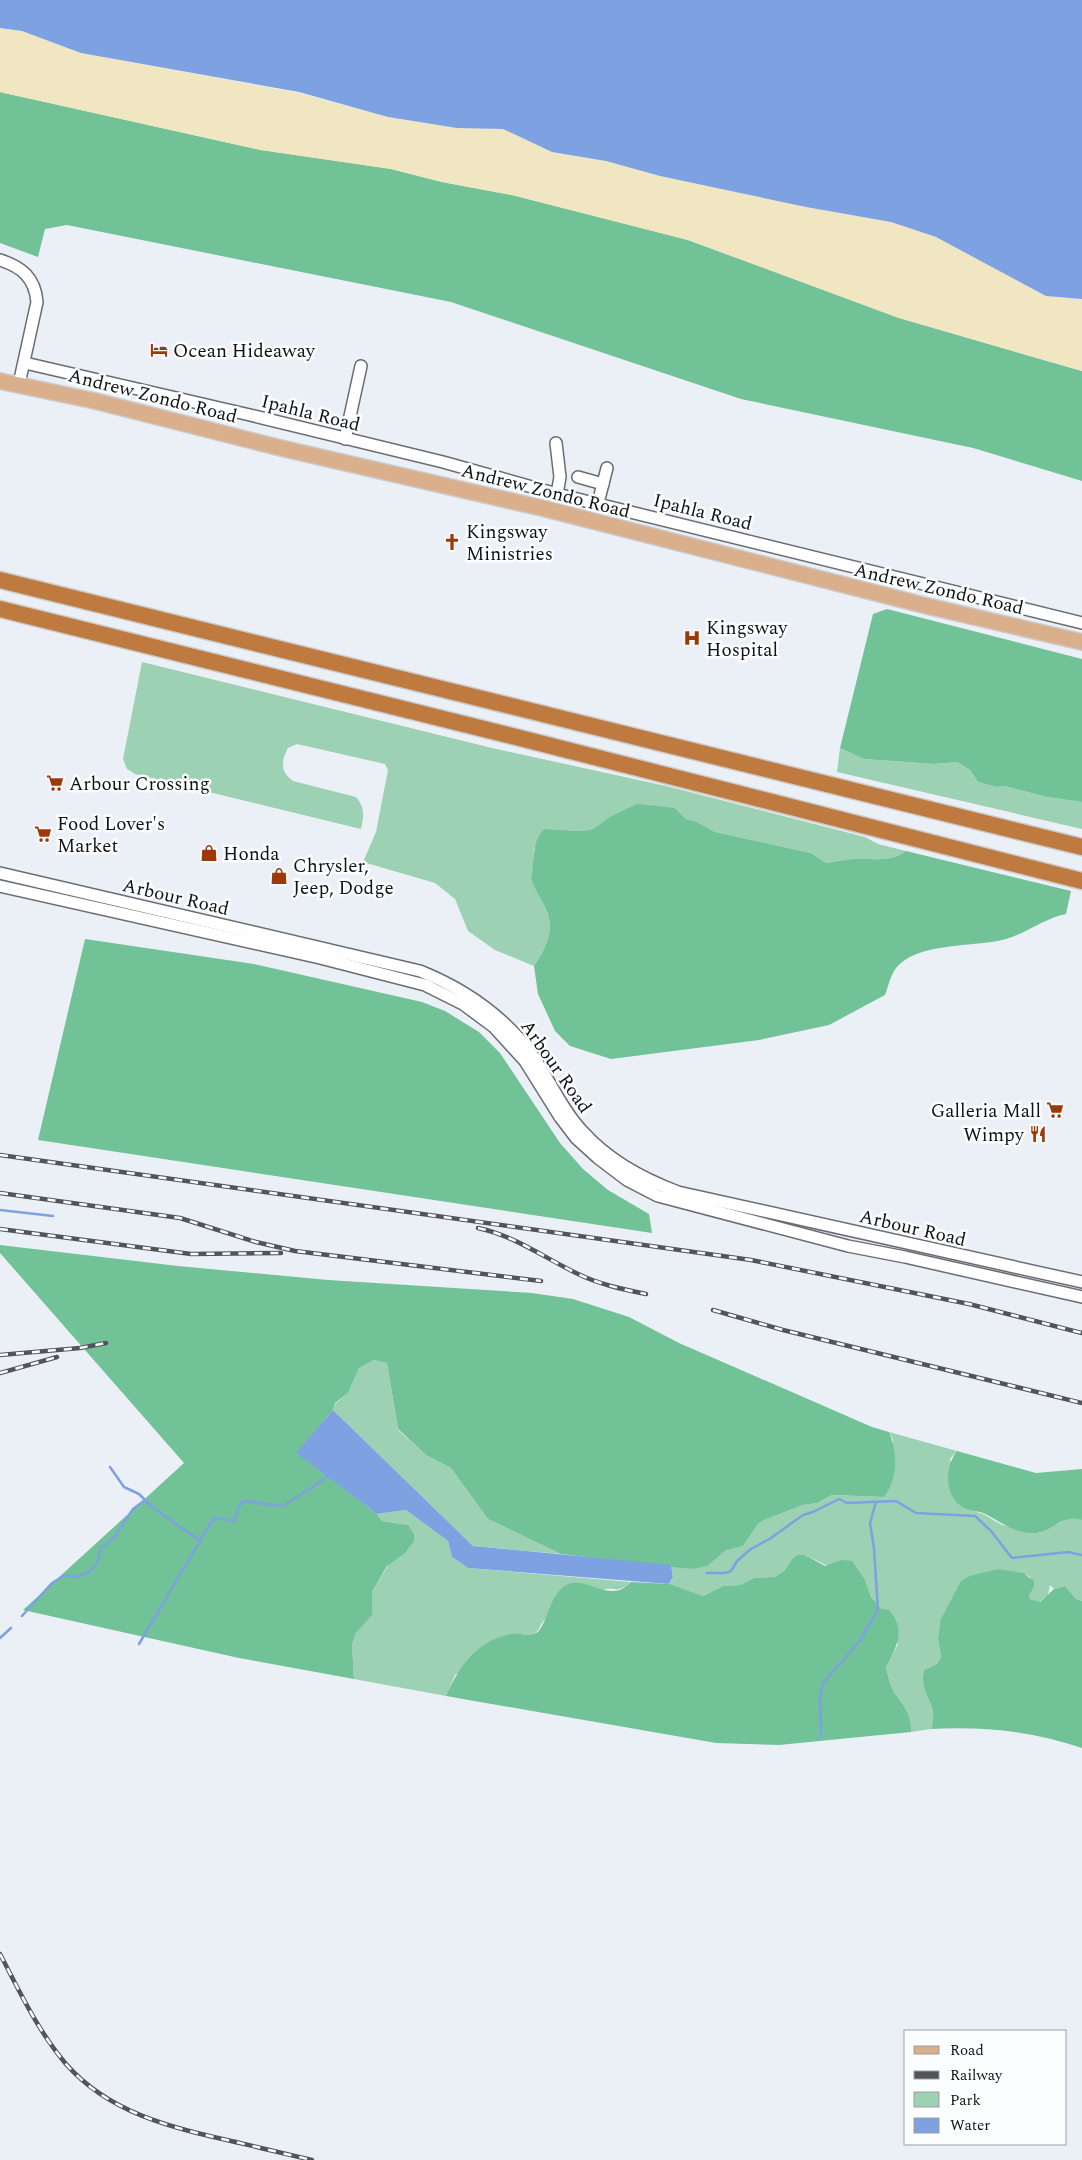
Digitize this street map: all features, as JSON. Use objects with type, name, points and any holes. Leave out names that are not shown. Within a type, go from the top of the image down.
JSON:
[{"type":"highway","points":[[0,580],[1082,847]]},
{"type":"highway","points":[[0,609],[531,740],[1082,882]]},
{"type":"main road","name":"Andrew Zondo Road","points":[[0,381],[542,508],[927,606],[1082,642]]},
{"type":"street","points":[[0,260],[12,264],[27,273],[36,293],[37,302],[19,384]]},
{"type":"street","name":"Ipahla Road","points":[[25,363],[443,462],[556,494],[1082,623]]},
{"type":"street","points":[[345,439],[361,366]]},
{"type":"street","points":[[556,443],[560,477],[556,494]]},
{"type":"street","points":[[598,503],[607,468]]},
{"type":"street","points":[[578,477],[603,484]]},
{"type":"street","name":"Arbour Road","points":[[0,873],[420,971],[450,983],[488,1008],[519,1037],[582,1132],[630,1170],[678,1192],[1082,1282]]},
{"type":"street","name":"Arbour Road","points":[[0,886],[320,958],[425,985],[463,1004],[494,1027],[525,1061],[560,1117],[576,1138],[626,1180],[658,1196],[848,1246],[1082,1297]]},
{"type":"green space","points":[[0,92],[261,150],[391,169],[442,182],[512,195],[688,240],[899,318],[1082,371],[1082,481],[973,448],[741,399],[451,302],[67,225],[45,229],[38,257],[0,243]]},
{"type":"green space","points":[[887,609],[1082,659],[1082,802],[1047,797],[1005,786],[997,787],[978,782],[970,770],[957,762],[934,764],[864,759],[840,748],[873,614]]},
{"type":"green space","points":[[142,662],[492,748],[666,786],[865,837],[878,844],[906,851],[887,859],[853,859],[826,863],[811,853],[715,832],[697,822],[686,819],[675,808],[608,818],[593,829],[583,831],[544,829],[534,849],[531,879],[548,915],[550,931],[546,945],[534,966],[495,950],[468,931],[455,899],[435,883],[363,862],[376,832],[388,770],[385,764],[297,744],[288,748],[286,753],[283,762],[284,770],[293,781],[356,797],[363,812],[361,829],[135,774],[127,769],[123,759]]},
{"type":"green space","points":[[840,748],[864,759],[934,764],[957,762],[970,770],[978,782],[997,787],[1005,786],[1047,797],[1082,802],[1082,829],[837,772]]},
{"type":"green space","points":[[637,804],[675,808],[686,819],[697,822],[715,832],[811,853],[826,863],[853,859],[887,859],[906,851],[1071,891],[1066,914],[1006,939],[944,947],[913,955],[901,963],[893,973],[885,995],[829,1025],[759,1040],[611,1059],[570,1046],[555,1031],[538,994],[534,966],[546,945],[550,923],[545,907],[531,879],[535,846],[544,829],[583,831],[593,829],[608,818]]},
{"type":"green space","points":[[85,939],[254,964],[422,1002],[445,1011],[479,1032],[500,1053],[560,1143],[583,1169],[608,1190],[649,1214],[652,1233],[38,1140]]},
{"type":"green space","points":[[0,1245],[178,1266],[328,1280],[532,1293],[573,1299],[629,1317],[679,1343],[872,1427],[889,1432],[895,1457],[892,1482],[884,1497],[832,1495],[817,1503],[803,1505],[764,1520],[758,1524],[743,1546],[726,1550],[707,1566],[691,1569],[561,1554],[488,1519],[451,1468],[426,1455],[398,1429],[387,1363],[374,1360],[359,1368],[348,1393],[335,1403],[333,1410],[297,1453],[377,1514],[382,1521],[408,1525],[414,1534],[414,1541],[405,1553],[387,1566],[372,1592],[372,1615],[356,1633],[352,1645],[354,1679],[239,1658],[23,1610],[184,1463],[0,1253]]},
{"type":"green space","points":[[374,1360],[387,1363],[398,1430],[426,1455],[451,1468],[488,1519],[561,1554],[473,1546],[333,1410],[335,1404],[348,1393],[359,1368]]},
{"type":"green space","points":[[889,1432],[957,1451],[950,1459],[964,1508],[983,1514],[1002,1525],[1039,1533],[1071,1517],[1082,1520],[1082,1601],[1076,1599],[1065,1586],[1054,1589],[1050,1585],[1048,1595],[1039,1602],[1030,1599],[1029,1596],[1034,1587],[1029,1576],[998,1569],[938,1639],[941,1657],[937,1664],[924,1670],[923,1679],[933,1712],[931,1729],[911,1732],[909,1716],[893,1689],[886,1668],[898,1644],[882,1609],[871,1597],[865,1580],[841,1560],[828,1566],[805,1555],[792,1559],[785,1570],[775,1577],[754,1578],[742,1585],[723,1586],[703,1596],[669,1585],[673,1577],[671,1565],[691,1569],[726,1549],[743,1546],[758,1524],[764,1520],[803,1505],[817,1503],[832,1495],[884,1497],[893,1440]]},
{"type":"green space","points":[[957,1451],[1036,1473],[1082,1469],[1082,1520],[1069,1519],[1042,1532],[1028,1533],[1008,1527],[983,1513],[964,1508],[957,1503],[948,1481],[950,1465]]},
{"type":"green space","points":[[406,1510],[448,1541],[452,1557],[468,1568],[631,1582],[619,1589],[608,1589],[596,1593],[545,1619],[534,1634],[521,1634],[455,1675],[446,1696],[354,1679],[352,1645],[356,1633],[371,1615],[372,1592],[389,1564],[408,1525],[382,1521],[377,1514]]},
{"type":"green space","points":[[798,1555],[805,1555],[825,1566],[841,1560],[852,1561],[865,1580],[871,1597],[882,1609],[889,1610],[898,1625],[899,1632],[896,1646],[886,1668],[893,1689],[909,1716],[911,1732],[779,1745],[716,1743],[446,1696],[463,1665],[488,1642],[511,1634],[528,1635],[538,1632],[554,1598],[562,1588],[569,1584],[583,1584],[615,1591],[622,1589],[631,1582],[669,1584],[703,1596],[723,1586],[741,1585],[754,1578],[775,1577],[785,1570],[792,1559]]},
{"type":"green space","points":[[998,1569],[1023,1573],[1034,1581],[1034,1587],[1029,1596],[1030,1599],[1040,1602],[1054,1589],[1065,1586],[1076,1599],[1082,1601],[1082,1748],[1045,1737],[1007,1731],[969,1728],[931,1729],[933,1712],[923,1679],[924,1670],[937,1664],[941,1657],[938,1639],[941,1619],[961,1581],[970,1576]]},
{"type":"sand","points":[[0,28],[22,31],[81,53],[299,93],[388,117],[457,128],[503,129],[552,152],[606,161],[660,176],[806,207],[891,222],[936,237],[1046,296],[1082,299],[1082,371],[899,318],[688,240],[512,195],[442,182],[391,169],[261,150],[0,92]]},
{"type":"water","points":[[0,0],[1082,0],[1082,299],[1046,296],[936,237],[891,222],[806,207],[660,176],[606,161],[552,152],[503,129],[457,128],[388,117],[299,92],[81,53],[22,31],[0,28]]},
{"type":"water","points":[[333,1410],[473,1546],[671,1565],[673,1577],[669,1584],[468,1568],[452,1557],[448,1541],[406,1510],[377,1514],[296,1453]]},
{"type":"waterway","points":[[0,1210],[53,1216]]},
{"type":"waterway","points":[[110,1467],[124,1487],[139,1494],[178,1526],[200,1540]]},
{"type":"waterway","points":[[139,1644],[210,1524],[216,1518],[234,1521],[238,1508],[243,1501],[283,1506],[328,1476]]},
{"type":"waterway","points":[[707,1573],[731,1571],[737,1561],[751,1549],[771,1538],[803,1515],[839,1499],[847,1503],[896,1501],[916,1513],[975,1516],[991,1531],[1012,1558],[1068,1552],[1082,1555]]},
{"type":"waterway","points":[[22,1616],[52,1583],[65,1575],[76,1577],[90,1571],[97,1563],[101,1548],[114,1538],[133,1509],[145,1500]]},
{"type":"waterway","points":[[821,1737],[820,1696],[823,1683],[859,1642],[878,1610],[874,1548],[870,1523],[876,1502]]},
{"type":"waterway","points":[[0,1638],[11,1628]]},
{"type":"railway","points":[[0,1155],[751,1260],[969,1304],[1082,1333]]},
{"type":"railway","points":[[0,1193],[180,1218],[256,1242],[295,1251],[541,1281]]},
{"type":"railway","points":[[478,1228],[504,1236],[593,1280],[646,1294]]},
{"type":"railway","points":[[0,1229],[191,1254],[281,1253]]},
{"type":"railway","points":[[713,1310],[783,1330],[1082,1403]]},
{"type":"railway","points":[[0,1355],[80,1348],[106,1343]]},
{"type":"railway","points":[[0,1373],[57,1357]]},
{"type":"railway","points":[[0,1954],[30,2011],[56,2051],[83,2081],[101,2095],[142,2116],[163,2123],[208,2136],[312,2160]]},
{"type":"place","name":"Ocean Hideaway","points":[[159,350]]},
{"type":"place","name":"Kingsway Ministries","points":[[452,542]]},
{"type":"place","name":"Kingsway Hospital","points":[[692,638]]},
{"type":"place","name":"Arbour Crossing","points":[[55,783]]},
{"type":"place","name":"Food Lover's Market","points":[[43,834]]},
{"type":"place","name":"Honda","points":[[209,853]]},
{"type":"place","name":"Chrysler, Jeep, Dodge","points":[[279,876]]},
{"type":"place","name":"Galleria Mall","points":[[1055,1110]]},
{"type":"place","name":"Wimpy","points":[[1038,1134]]}]
